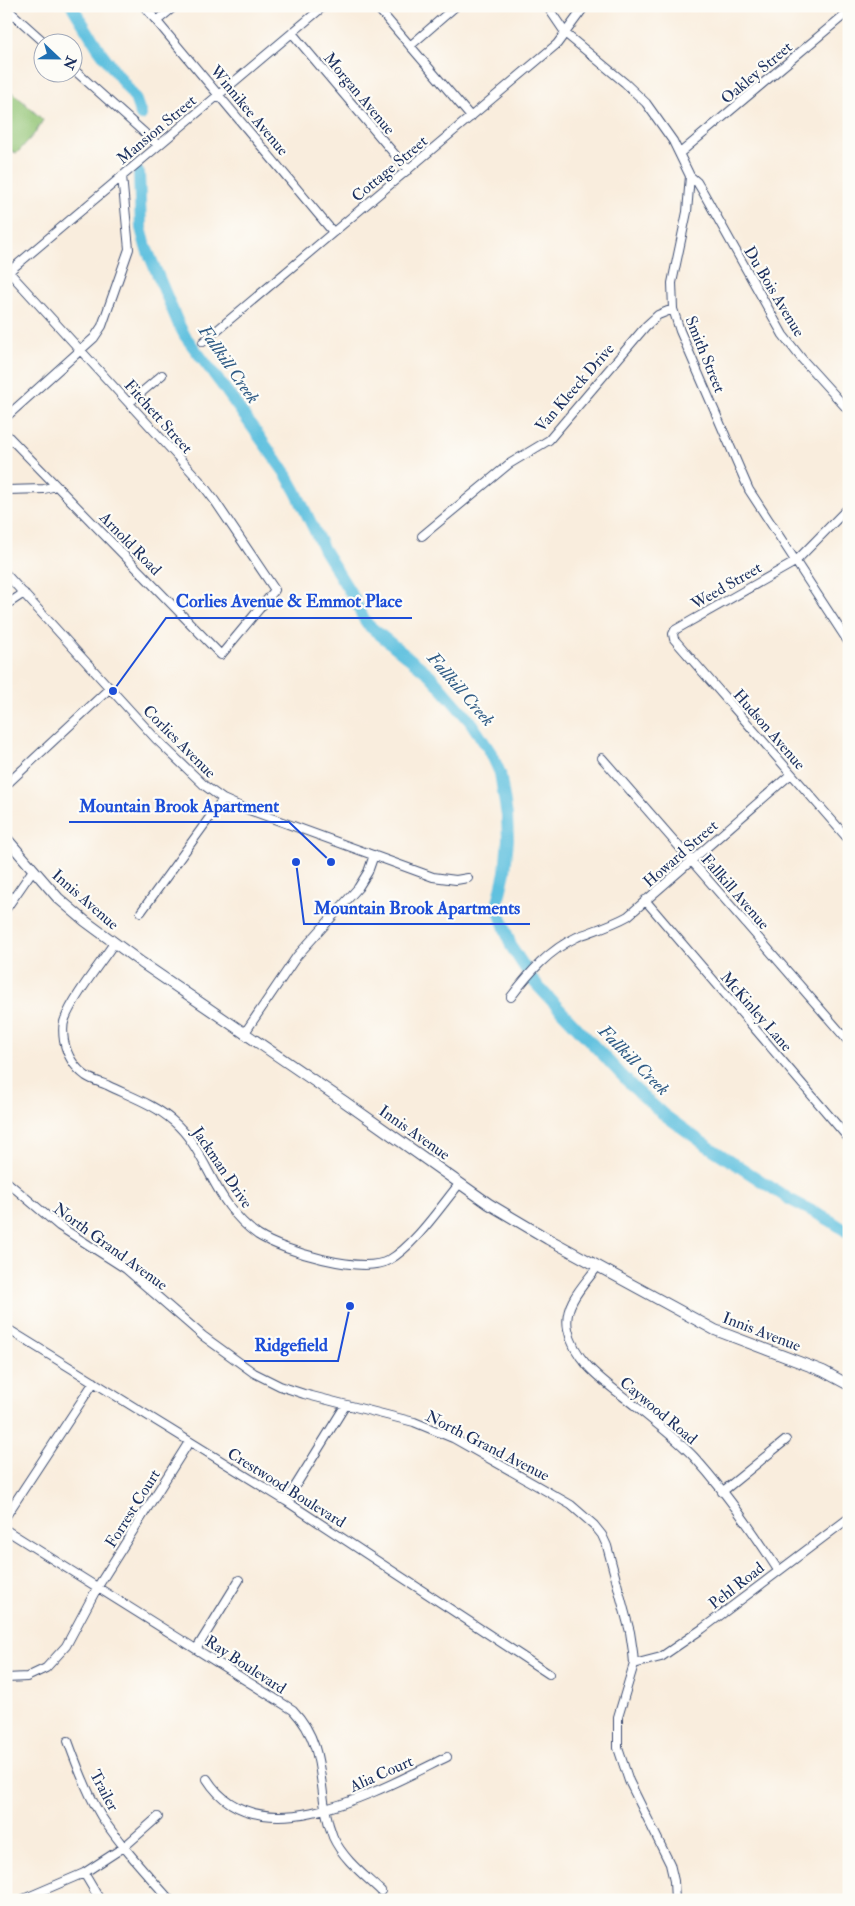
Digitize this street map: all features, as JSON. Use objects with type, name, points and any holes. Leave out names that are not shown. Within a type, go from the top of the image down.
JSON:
[{"type":"main road","name":"Innis Avenue","points":[[6,838],[58,898],[114,943],[518,1222],[715,1330],[823,1371],[849,1385]]},
{"type":"street","name":"Winnikee Avenue","points":[[144,6],[334,232]]},
{"type":"street","points":[[157,22],[175,6]]},
{"type":"street","name":"Mansion Street","points":[[7,273],[324,6]]},
{"type":"street","points":[[376,6],[470,117]]},
{"type":"street","points":[[410,46],[456,6]]},
{"type":"street","name":"Smith Street","points":[[547,6],[566,34],[640,96],[659,119],[680,153],[690,176],[687,212],[672,283],[673,309],[680,331],[740,471],[760,509],[849,643]]},
{"type":"street","name":"Cottage Street","points":[[203,342],[557,44],[585,6]]},
{"type":"street","points":[[6,8],[33,32]]},
{"type":"street","name":"Oakley Street","points":[[680,153],[849,11]]},
{"type":"street","name":"Morgan Avenue","points":[[292,33],[408,170]]},
{"type":"street","points":[[82,77],[158,145]]},
{"type":"street","points":[[6,418],[94,338],[102,326],[128,255],[130,242],[122,176]]},
{"type":"street","name":"Du Bois Avenue","points":[[690,176],[697,182],[703,192],[783,335],[849,411]]},
{"type":"street","name":"Fitchett Street","points":[[7,273],[129,403],[207,490],[274,590],[221,655]]},
{"type":"street","name":"Van Kleeck Drive","points":[[422,536],[509,464],[549,440],[646,326],[658,315],[673,309]]},
{"type":"street","points":[[129,403],[162,375]]},
{"type":"street","name":"Arnold Road","points":[[6,434],[221,655]]},
{"type":"street","points":[[6,490],[44,489],[56,486]]},
{"type":"street","name":"Weed Street","points":[[673,634],[675,630],[795,562],[849,507]]},
{"type":"street","name":"Corlies Avenue","points":[[6,574],[163,746],[205,786],[223,798],[257,813],[445,880],[468,878]]},
{"type":"street","points":[[6,605],[24,593]]},
{"type":"street","name":"Hudson Avenue","points":[[673,634],[674,639],[849,840]]},
{"type":"street","points":[[6,785],[110,688]]},
{"type":"street","name":"Fallkill Avenue","points":[[602,758],[849,1042]]},
{"type":"street","name":"Howard Street","points":[[511,998],[525,978],[557,948],[614,924],[628,916],[791,774]]},
{"type":"street","points":[[141,912],[223,798]]},
{"type":"street","points":[[244,1034],[297,956],[358,888],[368,872],[374,855]]},
{"type":"street","points":[[6,909],[33,870]]},
{"type":"street","name":"McKinley Lane","points":[[645,900],[849,1139]]},
{"type":"street","name":"Jackman Drive","points":[[114,943],[65,1018],[63,1027],[66,1050],[72,1062],[87,1076],[148,1104],[173,1121],[195,1146],[228,1206],[247,1226],[260,1236],[310,1256],[349,1264],[376,1265],[386,1262],[409,1244],[460,1183]]},
{"type":"street","name":"North Grand Avenue","points":[[6,1181],[59,1226],[126,1269],[234,1360],[254,1373],[280,1386],[345,1406],[414,1422],[436,1430],[546,1489],[585,1516],[602,1535],[607,1546],[630,1632],[634,1664],[618,1717],[618,1748],[628,1781],[670,1864],[675,1900]]},
{"type":"street","name":"Caywood Road","points":[[598,1266],[569,1307],[568,1328],[574,1347],[586,1365],[600,1378],[674,1438],[695,1458],[778,1570]]},
{"type":"street","name":"Crestwood Boulevard","points":[[6,1328],[286,1501],[549,1674]]},
{"type":"street","points":[[6,1516],[94,1382]]},
{"type":"street","points":[[286,1501],[345,1406]]},
{"type":"street","points":[[722,1492],[786,1440]]},
{"type":"street","name":"Forrest Court","points":[[6,1678],[28,1677],[46,1668],[66,1646],[97,1588],[189,1442]]},
{"type":"street","name":"Pehl Road","points":[[634,1664],[661,1657],[702,1629],[849,1518]]},
{"type":"street","name":"Ray Boulevard","points":[[6,1530],[97,1588],[197,1648],[293,1710],[310,1731],[317,1753],[326,1809],[334,1838],[342,1853],[381,1891]]},
{"type":"street","points":[[197,1648],[239,1580]]},
{"type":"street","name":"Trailer","points":[[68,1742],[76,1765],[100,1814],[124,1847],[170,1900]]},
{"type":"street","name":"Alia Court","points":[[207,1778],[220,1796],[233,1805],[247,1811],[281,1815],[326,1809],[367,1795],[447,1757]]},
{"type":"street","points":[[21,1900],[84,1873],[124,1847],[158,1817]]},
{"type":"street","points":[[84,1873],[100,1900]]},
{"type":"green space","points":[[6,86],[43,120],[35,133],[17,153],[8,150],[6,152]]},
{"type":"waterway","name":"Fallkill Creek","points":[[72,6],[98,48],[135,98],[141,115]]},
{"type":"waterway","name":"Fallkill Creek","points":[[139,173],[141,228],[146,247],[185,336],[286,474],[324,550],[368,625],[430,675],[470,721],[491,753],[500,773],[507,816],[508,839],[505,872],[498,902],[499,911],[511,946],[534,982],[634,1088],[663,1114],[703,1143],[789,1199],[831,1221],[849,1233]]},
{"type":"place","name":"Corlies Avenue & Emmot Place","points":[[113,691]]},
{"type":"place","name":"Mountain Brook Apartments","points":[[296,862]]},
{"type":"place","name":"Mountain Brook Apartment","points":[[331,862]]},
{"type":"place","name":"Ridgefield","points":[[350,1306]]}]
